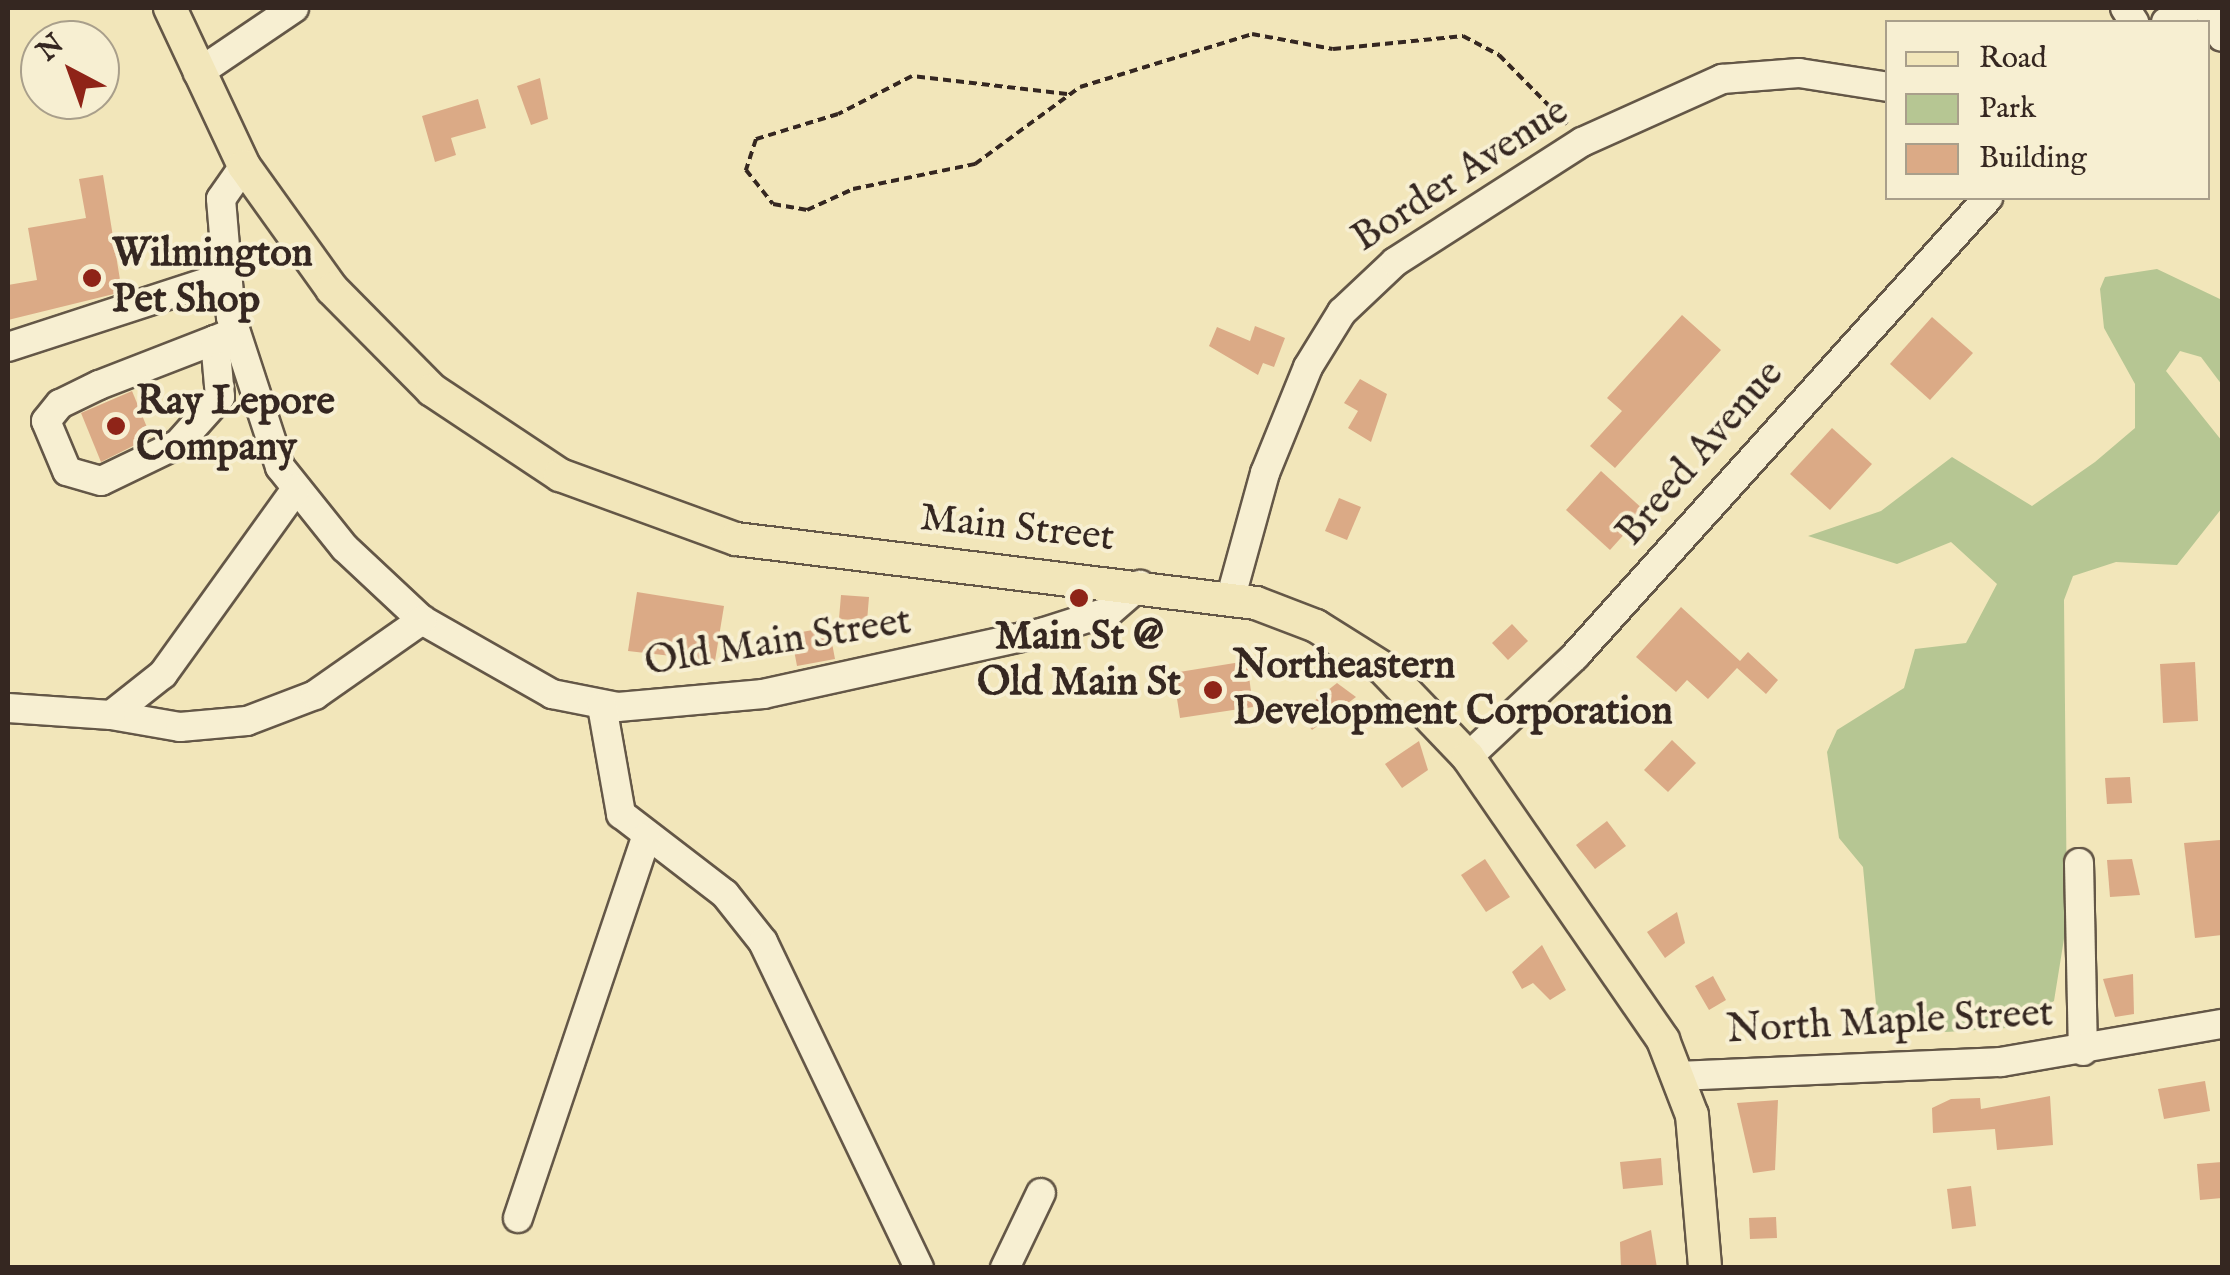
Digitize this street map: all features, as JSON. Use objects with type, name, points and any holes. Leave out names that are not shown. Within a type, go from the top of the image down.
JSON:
[{"type":"main road","name":"Main Street","points":[[170,8],[244,166],[332,289],[406,367],[496,437],[587,488],[736,539],[1140,585],[1230,600],[1294,616],[1362,652],[1468,757],[1646,1011],[1680,1076],[1706,1268]]},
{"type":"street","points":[[198,73],[294,8]]},
{"type":"street","name":"Border Avenue","points":[[1230,600],[1272,455],[1342,312],[1395,262],[1582,142],[1696,89],[1770,72],[1885,87]]},
{"type":"street","name":"Old Main Street","points":[[244,166],[222,190],[228,276],[225,336],[269,443],[296,489],[422,620],[552,694],[602,706],[706,702],[940,658],[1110,610],[1140,585]]},
{"type":"street","name":"Breed Avenue","points":[[1468,757],[1575,656],[1986,200]]},
{"type":"street","points":[[8,347],[228,276]]},
{"type":"street","points":[[225,336],[220,397],[178,444],[101,482],[68,471],[46,421],[52,410],[225,336]]},
{"type":"street","points":[[112,715],[163,674],[296,489]]},
{"type":"street","points":[[8,708],[112,715],[180,727],[247,720],[315,695],[422,620]]},
{"type":"street","points":[[602,706],[614,798],[646,837],[725,894],[764,942],[919,1268]]},
{"type":"street","points":[[518,1218],[646,837]]},
{"type":"street","points":[[2079,863],[2082,1051]]},
{"type":"street","name":"North Maple Street","points":[[1680,1076],[1940,1067],[2082,1051],[2222,1024]]},
{"type":"street","points":[[1005,1268],[1041,1193]]},
{"type":"path","points":[[1067,94],[1024,137],[975,164],[879,182],[807,210],[773,204],[746,170],[756,139],[912,76],[1067,94],[1173,66],[1236,36],[1342,48],[1447,33],[1499,55],[1582,142]]},
{"type":"green space","points":[[2157,269],[2222,300],[2222,385],[2201,357],[2180,351],[2166,371],[2222,441],[2222,508],[2177,565],[2116,562],[2073,576],[2064,600],[2067,920],[2054,1001],[2007,1028],[1946,1032],[1877,1015],[1863,867],[1839,838],[1827,752],[1837,730],[1904,688],[1915,649],[1966,643],[1997,584],[1951,542],[1897,564],[1808,536],[1881,511],[1952,457],[2032,506],[2095,462],[2135,428],[2135,384],[2104,328],[2100,289],[2105,277]]},
{"type":"building","points":[[540,78],[548,119],[531,125],[517,86]]},
{"type":"building","points":[[478,99],[486,128],[451,138],[456,155],[435,162],[422,116]]},
{"type":"building","points":[[103,175],[122,292],[8,320],[8,285],[37,280],[28,228],[86,218],[79,179]]},
{"type":"building","points":[[1682,315],[1721,350],[1615,468],[1590,446],[1622,411],[1607,398]]},
{"type":"building","points":[[1932,317],[1973,353],[1930,400],[1890,364]]},
{"type":"building","points":[[1255,326],[1285,338],[1274,367],[1263,363],[1258,375],[1209,346],[1217,327],[1250,341]]},
{"type":"building","points":[[1360,379],[1387,394],[1371,442],[1348,428],[1358,411],[1344,403]]},
{"type":"building","name":"Ray Lepore Company","points":[[132,391],[151,437],[101,462],[81,413]]},
{"type":"building","points":[[1832,428],[1872,464],[1830,510],[1790,474]]},
{"type":"building","points":[[1601,471],[1645,511],[1610,550],[1566,510]]},
{"type":"building","points":[[1339,498],[1361,507],[1347,540],[1325,531]]},
{"type":"building","points":[[637,592],[724,606],[715,661],[628,651]]},
{"type":"building","points":[[841,595],[869,597],[867,621],[839,619]]},
{"type":"building","points":[[1681,607],[1740,661],[1748,652],[1778,680],[1766,694],[1737,668],[1708,699],[1687,680],[1676,692],[1636,657]]},
{"type":"building","points":[[1512,624],[1528,641],[1508,660],[1492,643]]},
{"type":"building","points":[[829,627],[835,659],[797,666],[791,634]]},
{"type":"building","name":"Northeastern Development Corporation","points":[[1247,661],[1253,707],[1180,718],[1173,673]]},
{"type":"building","points":[[2195,662],[2198,721],[2163,723],[2160,664]]},
{"type":"building","points":[[1337,683],[1356,697],[1312,730],[1299,713]]},
{"type":"building","points":[[1672,740],[1696,763],[1668,792],[1644,770]]},
{"type":"building","points":[[1419,741],[1428,770],[1402,788],[1385,764]]},
{"type":"building","points":[[2130,777],[2132,803],[2107,804],[2105,778]]},
{"type":"building","points":[[1607,821],[1626,846],[1595,869],[1576,845]]},
{"type":"building","points":[[2220,840],[2222,935],[2195,938],[2184,843]]},
{"type":"building","points":[[1485,859],[1510,897],[1486,912],[1461,875]]},
{"type":"building","points":[[2132,859],[2140,895],[2110,897],[2107,860]]},
{"type":"building","points":[[1677,912],[1685,943],[1665,958],[1647,932]]},
{"type":"building","points":[[1542,945],[1566,990],[1550,1000],[1533,983],[1522,989],[1512,972]]},
{"type":"building","points":[[2133,974],[2134,1014],[2115,1017],[2103,979]]},
{"type":"building","points":[[1713,976],[1726,1000],[1709,1010],[1695,986]]},
{"type":"building","points":[[2205,1081],[2210,1111],[2164,1119],[2158,1089]]},
{"type":"building","points":[[2050,1096],[2053,1145],[1997,1150],[1995,1129],[1933,1133],[1932,1108],[1951,1099],[1980,1098],[1981,1109]]},
{"type":"building","points":[[1778,1100],[1775,1170],[1753,1173],[1737,1103]]},
{"type":"building","points":[[1661,1158],[1663,1185],[1623,1189],[1620,1162]]},
{"type":"building","points":[[2222,1162],[2222,1198],[2200,1200],[2197,1164]]},
{"type":"building","points":[[1971,1186],[1976,1226],[1952,1229],[1947,1189]]},
{"type":"building","points":[[1776,1217],[1777,1238],[1750,1239],[1749,1218]]},
{"type":"building","points":[[1651,1230],[1657,1268],[1621,1268],[1620,1242]]},
{"type":"place","name":"Wilmington Pet Shop","points":[[92,278]]},
{"type":"place","name":"Ray Lepore Company","points":[[116,426]]},
{"type":"place","name":"Main St @ Old Main St","points":[[1079,598]]},
{"type":"place","name":"Northeastern Development Corporation","points":[[1213,690]]}]
